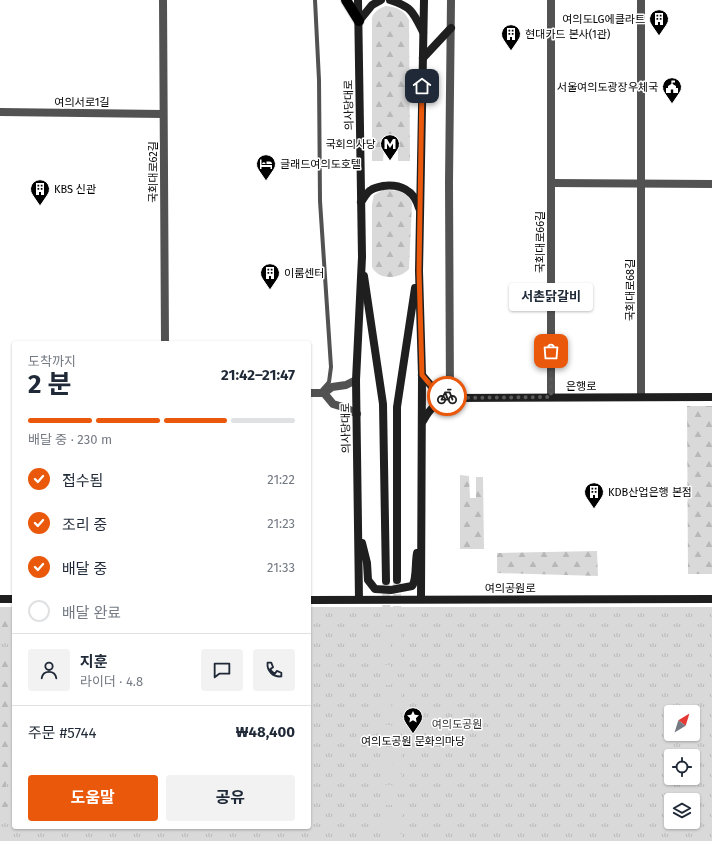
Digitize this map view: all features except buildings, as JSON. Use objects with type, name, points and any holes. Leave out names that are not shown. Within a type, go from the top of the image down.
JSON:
[{"type":"main road","points":[[346,0],[359,21],[372,5],[381,0]]},
{"type":"main road","name":"의사당대로","points":[[358,0],[362,257],[356,380],[359,600]]},
{"type":"main road","points":[[390,0],[403,4],[412,11],[424,32]]},
{"type":"main road","points":[[421,599],[422,375],[419,271],[424,0]]},
{"type":"main road","points":[[423,58],[451,28]]},
{"type":"main road","points":[[361,202],[371,190],[390,185],[401,187],[410,192],[416,200],[420,212]]},
{"type":"main road","name":"의사당대로","points":[[362,257],[384,404],[386,581]]},
{"type":"main road","points":[[397,580],[397,407],[408,326],[419,271]]},
{"type":"main road","points":[[422,375],[433,388],[450,398]]},
{"type":"main road","name":"은행로","points":[[450,398],[712,397]]},
{"type":"main road","points":[[422,423],[429,410],[438,403],[450,398]]},
{"type":"main road","points":[[359,530],[367,563],[367,574],[370,584],[376,589],[391,590],[410,587],[414,584],[415,564],[421,534]]},
{"type":"main road","points":[[0,599],[12,599]]},
{"type":"main road","name":"여의공원로","points":[[311,600],[712,599]]},
{"type":"street","name":"국회대로62길","points":[[163,0],[165,341]]},
{"type":"street","points":[[450,398],[449,182],[451,0]]},
{"type":"street","name":"국회대로66길","points":[[551,0],[551,397]]},
{"type":"street","name":"국회대로68길","points":[[641,0],[641,397]]},
{"type":"street","name":"여의서로1길","points":[[0,112],[163,114]]},
{"type":"street","points":[[551,183],[712,184]]},
{"type":"street","points":[[311,393],[322,393],[332,387],[346,385],[356,380]]},
{"type":"street","points":[[322,393],[333,404],[346,408],[357,414]]},
{"type":"lane","points":[[315,0],[319,80],[320,201],[331,367],[329,382],[322,393]]},
{"type":"green space","points":[[386,6],[394,7],[400,10],[409,20],[410,161],[398,161],[398,149],[384,149],[383,161],[372,161],[372,18],[374,13]]},
{"type":"green space","points":[[383,190],[393,190],[404,193],[412,203],[409,269],[400,275],[390,277],[379,275],[372,267],[372,204],[374,195]]},
{"type":"green space","points":[[687,406],[712,406],[712,574],[688,574]]},
{"type":"green space","points":[[460,475],[469,476],[470,498],[476,498],[476,477],[483,477],[484,549],[460,549]]},
{"type":"green space","points":[[597,551],[598,576],[497,573],[497,553]]},
{"type":"green space","name":"여의도공원","points":[[0,607],[12,607],[12,829],[311,829],[311,607],[712,607],[712,841],[0,841]]},
{"type":"green space","points":[[12,613],[12,641],[0,641],[0,614]]},
{"type":"green space","points":[[12,652],[12,782],[6,783],[8,821],[0,821],[0,653]]},
{"type":"tunnel","points":[[386,581],[389,841]]},
{"type":"tunnel","points":[[397,582],[398,841]]},
{"type":"way so far","points":[[447,396],[450,398],[551,397],[551,351]]},
{"type":"place","name":"여의도LG에클라트","points":[[659,36]]},
{"type":"place","name":"현대카드 본사(1관)","points":[[511,51]]},
{"type":"place","name":"서울여의도광장우체국","points":[[672,104]]},
{"type":"place","name":"국회의사당","points":[[390,161]]},
{"type":"place","name":"글래드여의도호텔","points":[[266,181]]},
{"type":"place","name":"KBS 신관","points":[[40,206]]},
{"type":"place","name":"이룸센터","points":[[270,290]]},
{"type":"place","name":"서촌닭갈비","points":[[551,351]]},
{"type":"place","name":"KDB산업은행 본점","points":[[594,509]]},
{"type":"place","name":"여의도공원 문화의마당","points":[[413,734]]},
{"type":"route","points":[[422,86],[419,271],[422,375],[433,388],[447,396]]}]
